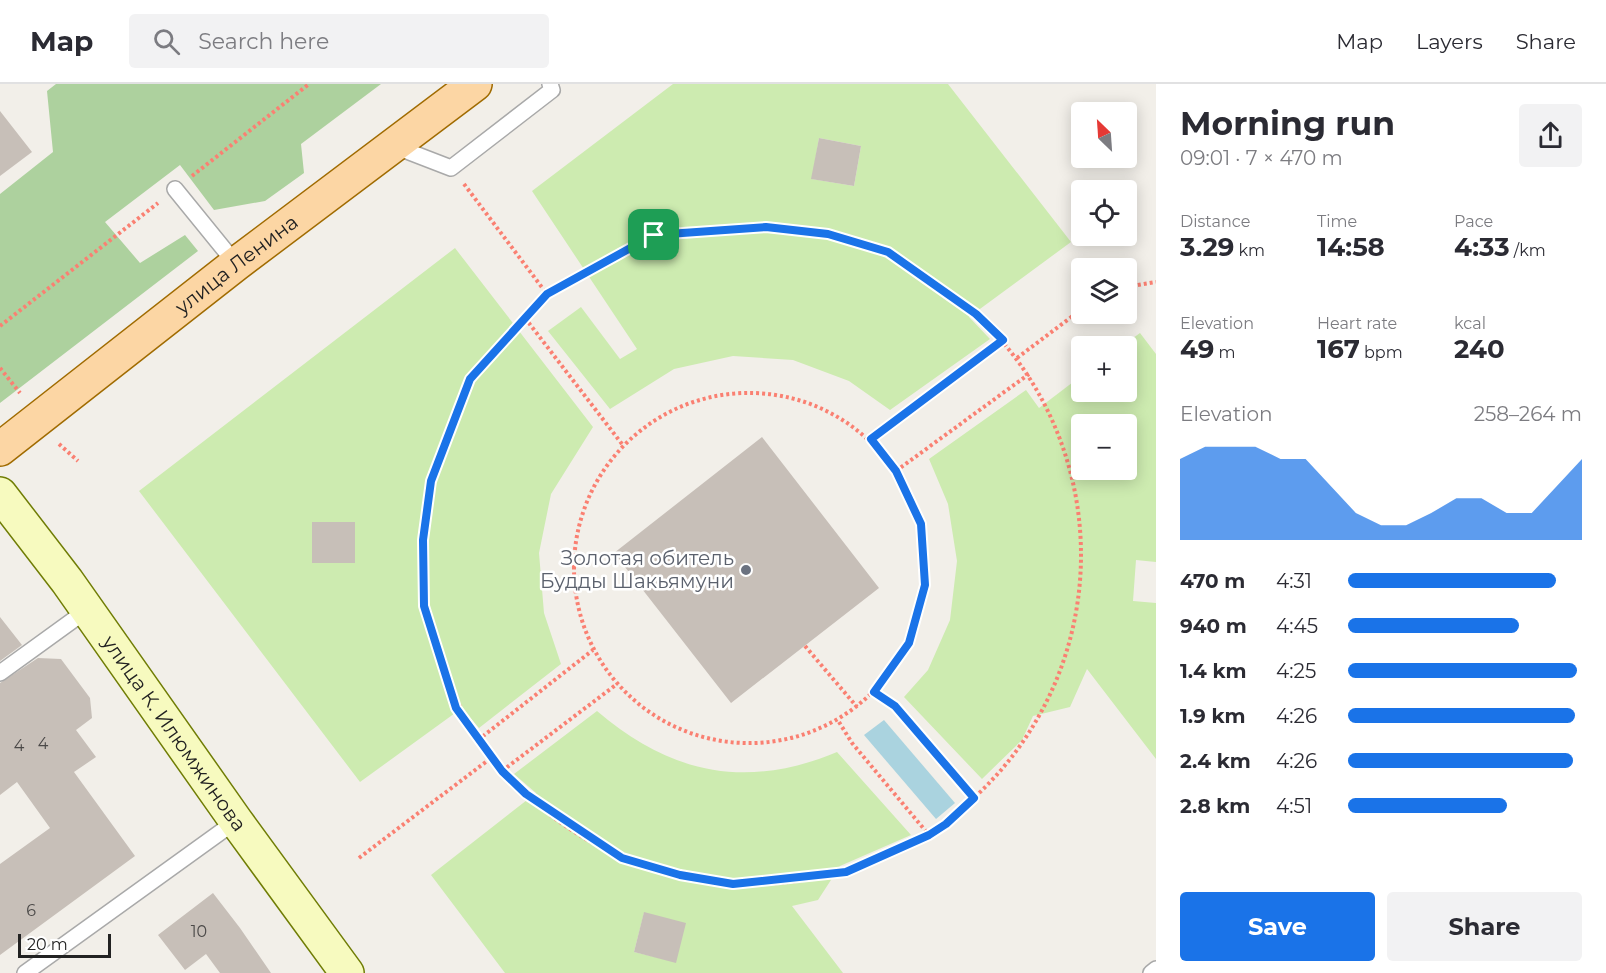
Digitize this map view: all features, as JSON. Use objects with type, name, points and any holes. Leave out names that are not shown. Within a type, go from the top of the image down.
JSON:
[{"type":"main road","name":"улица Ленина","points":[[0,449],[236,264],[475,84]]},
{"type":"main road","name":"улица К. Илюмжинова","points":[[0,494],[87,610],[347,973]]},
{"type":"lane","points":[[394,146],[451,168],[552,90],[550,84]]},
{"type":"lane","points":[[175,189],[236,264]]},
{"type":"lane","points":[[0,673],[87,610]]},
{"type":"lane","points":[[25,973],[236,821]]},
{"type":"lane","points":[[1151,973],[1156,969]]},
{"type":"path","points":[[451,168],[478,200],[547,294]]},
{"type":"path","points":[[766,227],[828,234],[888,252],[976,314],[1003,340],[1017,358],[1047,404],[1082,511],[1076,626],[1031,739],[946,824],[929,835],[846,872],[733,884],[680,875],[622,858],[526,794],[491,758],[456,708],[424,606],[423,540],[431,481],[470,379],[547,294],[654,235],[766,227]]},
{"type":"path","points":[[1137,285],[1156,282]]},
{"type":"path","points":[[1017,358],[1071,317]]},
{"type":"path","points":[[525,318],[622,444]]},
{"type":"path","points":[[871,439],[1003,340]]},
{"type":"path","points":[[0,368],[22,396]]},
{"type":"path","points":[[896,471],[1029,374]]},
{"type":"path","points":[[731,392],[781,394],[828,410],[871,439],[896,471],[921,524],[925,585],[909,643],[874,692],[839,722],[779,741],[719,741],[663,721],[617,684],[593,650],[578,608],[573,558],[583,510],[606,466],[622,444],[683,405],[731,392]]},
{"type":"path","points":[[57,441],[78,460]]},
{"type":"path","points":[[805,646],[857,707]]},
{"type":"path","points":[[478,740],[593,650]]},
{"type":"path","points":[[502,771],[617,684]]},
{"type":"path","points":[[874,692],[895,706],[974,798]]},
{"type":"path","points":[[839,722],[852,743],[929,835]]},
{"type":"path","points":[[359,858],[491,758]]},
{"type":"green space","points":[[56,84],[381,84],[301,144],[304,173],[265,201],[214,210],[180,165],[105,222],[140,263],[185,235],[198,251],[0,403],[0,194],[53,152],[47,91]]},
{"type":"green space","points":[[673,84],[948,84],[1071,242],[969,317],[990,339],[890,410],[849,381],[793,360],[733,356],[674,369],[610,409],[548,331],[581,307],[620,359],[637,349],[532,191]],"holes":[[[819,138],[861,146],[854,186],[812,179]]]},
{"type":"green space","points":[[455,248],[593,427],[551,494],[539,553],[544,613],[561,664],[479,728],[462,708],[360,782],[139,491]],"holes":[[[312,523],[355,523],[355,563],[312,563]]]},
{"type":"green space","points":[[1140,333],[1156,354],[1156,562],[1136,560],[1133,601],[1156,603],[1156,759],[1087,669],[1070,707],[1033,716],[1022,740],[982,779],[904,697],[928,670],[950,620],[957,561],[948,504],[929,459],[1026,390],[1039,408],[1071,384],[1071,402],[1137,402],[1136,336]]},
{"type":"green space","points":[[597,711],[653,749],[681,762],[711,769],[741,772],[772,770],[804,764],[837,752],[911,835],[840,866],[818,900],[792,906],[843,973],[505,973],[431,875],[536,793],[514,774]],"holes":[[[644,913],[676,962],[634,952]]]},
{"type":"water","points":[[884,720],[955,803],[936,819],[864,735]]},
{"type":"building","points":[[0,111],[32,152],[0,176]]},
{"type":"building","points":[[819,138],[861,146],[854,186],[811,179]]},
{"type":"building","name":"Золотая обитель Будды Шакьямуни","points":[[762,437],[879,588],[731,703],[614,553]]},
{"type":"building","points":[[312,522],[355,522],[355,563],[312,563]]},
{"type":"building","points":[[0,617],[22,645],[0,661]]},
{"type":"building","points":[[38,658],[61,659],[90,698],[92,718],[76,730],[96,757],[74,772],[135,856],[0,955],[0,864],[50,828],[17,782],[0,795],[0,683]]},
{"type":"building","points":[[213,893],[271,973],[220,973],[206,954],[185,970],[158,935]]},
{"type":"building","points":[[644,912],[686,923],[676,963],[634,952]]},
{"type":"place","name":"Золотая обитель Будды Шакьямуни","points":[[746,570]]},
{"type":"route","points":[[766,227],[828,234],[888,252],[976,314],[1003,340],[871,439],[896,471],[921,524],[925,585],[909,643],[874,692],[895,706],[974,798],[946,824],[929,835],[846,872],[733,884],[680,875],[622,858],[526,794],[491,758],[456,708],[424,606],[423,540],[431,481],[470,379],[547,294],[654,235],[766,227]]}]
